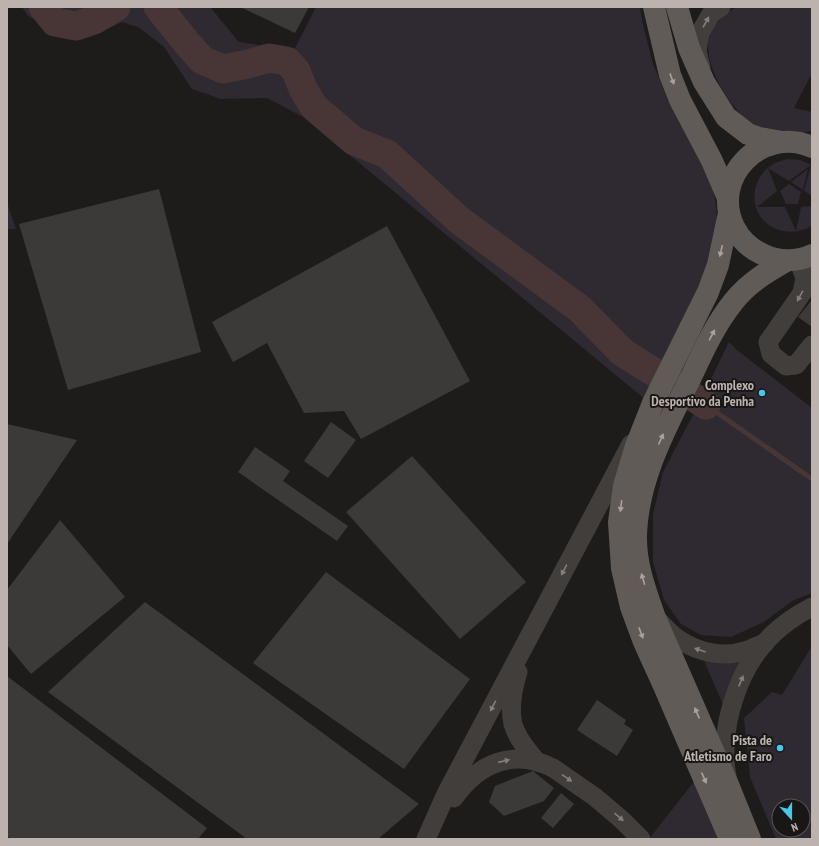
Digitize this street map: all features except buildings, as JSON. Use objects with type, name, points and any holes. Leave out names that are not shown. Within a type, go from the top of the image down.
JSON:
[{"type":"main road","points":[[654,7],[670,75],[680,100],[712,161],[729,205],[718,265],[708,292],[653,402],[636,446],[624,486],[619,522],[622,568],[631,607],[644,642],[730,839]]},
{"type":"main road","points":[[677,7],[690,48],[704,82],[726,117],[748,134],[759,138],[800,142]]},
{"type":"main road","points":[[799,258],[776,260],[766,257],[749,247],[742,240],[732,222],[729,205],[729,190],[733,178],[740,166],[751,154],[766,146],[800,142]]},
{"type":"main road","points":[[750,839],[729,787],[655,618],[643,581],[638,557],[636,539],[637,521],[650,465],[713,332],[734,300],[745,288],[757,279],[799,258]]},
{"type":"street","points":[[662,42],[662,19],[667,7]]},
{"type":"street","points":[[704,82],[697,51],[700,33],[711,14],[721,7]]},
{"type":"street","points":[[799,258],[805,278],[802,293],[768,342],[771,354],[786,366],[796,365],[812,345]]},
{"type":"street","points":[[427,839],[447,792],[653,402]]},
{"type":"street","points":[[729,787],[725,763],[726,733],[732,705],[743,674],[765,642],[780,627],[801,612],[812,607]]},
{"type":"street","points":[[655,618],[679,640],[699,650],[709,653],[721,654],[746,651],[765,642]]},
{"type":"street","points":[[530,634],[513,690],[512,712],[513,725],[517,734],[536,762]]},
{"type":"street","points":[[427,839],[461,787],[474,775],[492,764],[507,760],[523,759],[553,768],[595,797],[622,820],[641,839]]},
{"type":"shaded area","points":[[22,7],[210,7],[239,42],[294,50],[316,7],[640,7],[653,64],[668,100],[713,187],[717,220],[714,246],[708,267],[667,359],[646,400],[305,118],[267,98],[221,99],[192,89],[164,47],[138,27],[122,22],[103,31],[80,37],[52,30],[28,16]]},
{"type":"shaded area","points":[[737,7],[812,7],[812,73],[794,108],[812,112],[812,131],[791,134],[758,128],[742,116],[726,96],[719,84],[710,60],[708,48],[709,38],[716,23],[728,12]]},
{"type":"shaded area","points":[[789,159],[800,160],[812,165],[812,196],[804,191],[811,165],[789,181],[768,168],[775,163]]},
{"type":"shaded area","points":[[768,168],[777,191],[757,207],[785,207],[796,231],[801,207],[812,206],[812,226],[798,231],[790,232],[783,231],[770,226],[761,217],[756,206],[754,194],[757,182]]},
{"type":"shaded area","points":[[808,169],[803,190],[791,182]]},
{"type":"shaded area","points":[[789,184],[801,192],[798,204],[786,204],[780,191]]},
{"type":"shaded area","points":[[7,202],[16,229],[7,229]]},
{"type":"shaded area","points":[[729,342],[737,350],[812,408],[812,593],[792,601],[764,622],[731,637],[701,635],[681,624],[664,600],[653,562],[653,514],[663,472]]},
{"type":"shaded area","name":"Pista de Atletismo de Faro","points":[[812,646],[812,839],[776,838],[811,838],[811,798],[771,798],[771,827],[750,777],[744,718],[772,692],[782,695]]},
{"type":"shaded area","points":[[748,654],[725,709],[702,656]]},
{"type":"shaded area","points":[[696,779],[721,839],[649,839]]},
{"type":"waterway","points":[[43,7],[55,22],[76,26],[94,20],[116,7]]},
{"type":"waterway","points":[[158,7],[202,60],[223,69],[269,58],[287,61],[296,71],[303,89],[314,107],[354,141],[387,154],[459,220],[580,309],[622,352],[706,405]]},
{"type":"waterway","points":[[706,405],[812,479]]},
{"type":"place","name":"Complexo Desportivo da Penha","points":[[762,393]]},
{"type":"place","name":"Pista de Atletismo de Faro","points":[[780,748]]}]
